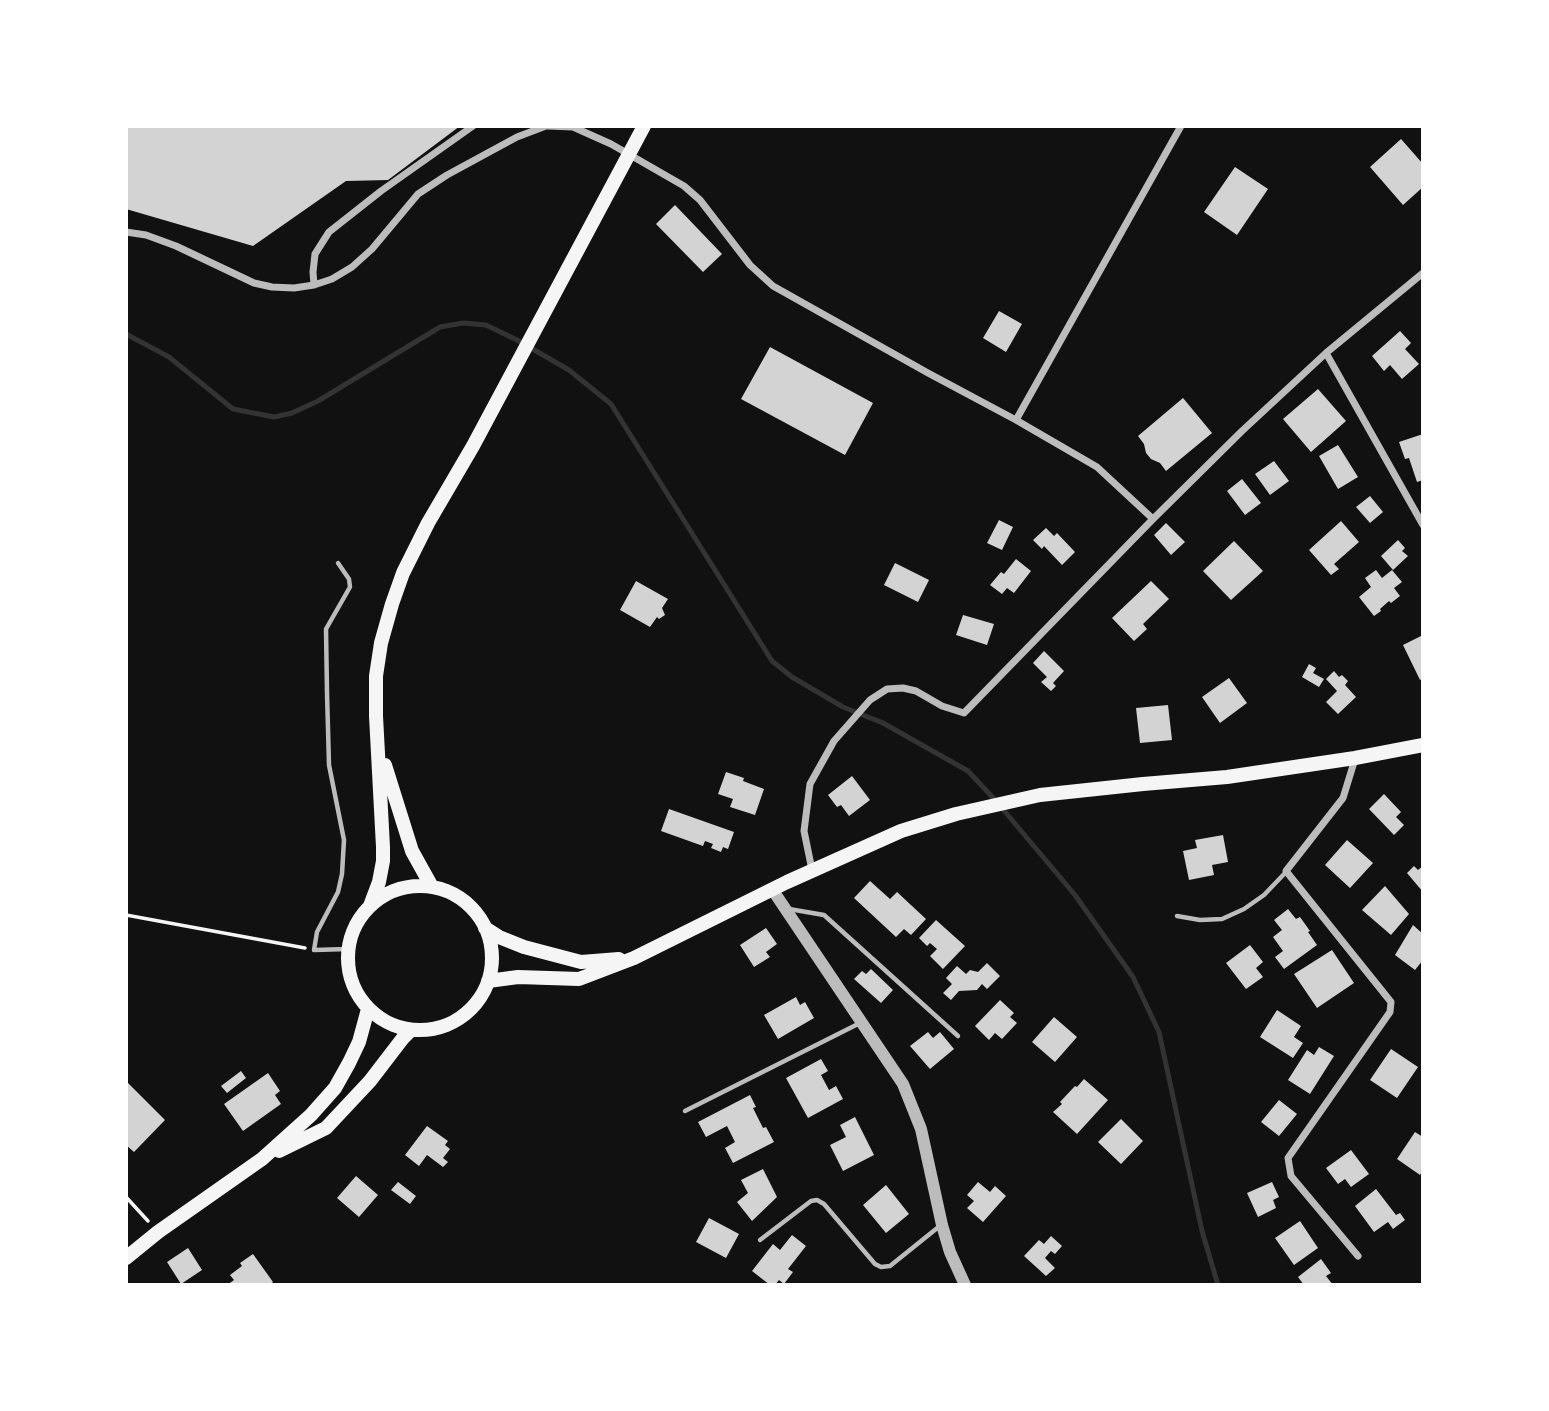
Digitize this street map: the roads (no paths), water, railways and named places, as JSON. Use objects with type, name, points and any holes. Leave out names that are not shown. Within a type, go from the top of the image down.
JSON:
[{"type":"main road","points":[[370,906],[379,882],[383,847],[376,676],[381,643],[392,604],[403,573],[428,523],[644,126]]},
{"type":"main road","points":[[376,716],[387,772],[412,851],[432,887]]},
{"type":"main road","points":[[488,981],[518,977],[579,979],[634,957],[812,870],[901,831],[956,814],[1040,795],[1227,777],[1422,748]]},
{"type":"main road","points":[[432,887],[466,902],[476,913],[491,945],[492,963],[488,981],[471,1009],[444,1027],[411,1030],[380,1019],[358,996],[351,981],[348,948],[352,933],[370,906],[399,889],[432,887]]},
{"type":"main road","points":[[485,928],[524,947],[581,961],[634,957]]},
{"type":"main road","points":[[126,1258],[158,1232],[262,1159],[311,1115],[335,1088],[349,1063],[359,1042],[368,1009]]},
{"type":"main road","points":[[262,1159],[326,1128],[370,1081],[411,1030]]},
{"type":"street","points":[[314,285],[315,254],[329,232],[381,191],[473,126]]},
{"type":"street","points":[[126,232],[146,235],[176,246],[254,283],[272,287],[314,285],[332,279],[352,267],[372,249],[418,194],[447,175],[517,137],[547,126],[573,127],[611,144],[684,186],[700,200],[750,265],[773,286],[1097,467],[1153,519]]},
{"type":"street","points":[[1016,420],[1181,126]]},
{"type":"street","points":[[812,870],[804,831],[810,784],[834,741],[870,700],[887,689],[903,688],[916,691],[942,706],[964,713],[1242,431],[1326,353],[1423,273]]},
{"type":"street","points":[[1326,353],[1423,525]]},
{"type":"street","points":[[1355,758],[1343,798],[1286,871],[1391,1002],[1390,1012],[1288,1158],[1291,1176],[1358,1256]]},
{"type":"street","points":[[772,889],[903,1084],[921,1129],[950,1252],[965,1285]]},
{"type":"lane","points":[[338,564],[349,579],[350,587],[326,629],[327,693],[329,765],[345,841],[338,892],[317,932],[314,950],[348,948]]},
{"type":"lane","points":[[1177,916],[1200,920],[1222,919],[1244,909],[1264,895],[1286,871]]},
{"type":"lane","points":[[785,908],[824,915],[958,1036]]},
{"type":"lane","points":[[685,1111],[861,1022]]},
{"type":"lane","points":[[760,1240],[811,1201],[817,1200],[824,1204],[875,1264],[881,1267],[890,1266],[942,1225]]},
{"type":"waterway","points":[[126,334],[169,357],[233,409],[274,417],[292,413],[318,401],[440,327],[463,323],[486,325],[517,340],[569,370],[611,404],[772,661],[792,677],[843,707],[883,723],[968,771],[1075,895],[1133,977],[1159,1032],[1202,1231],[1218,1285]]}]
